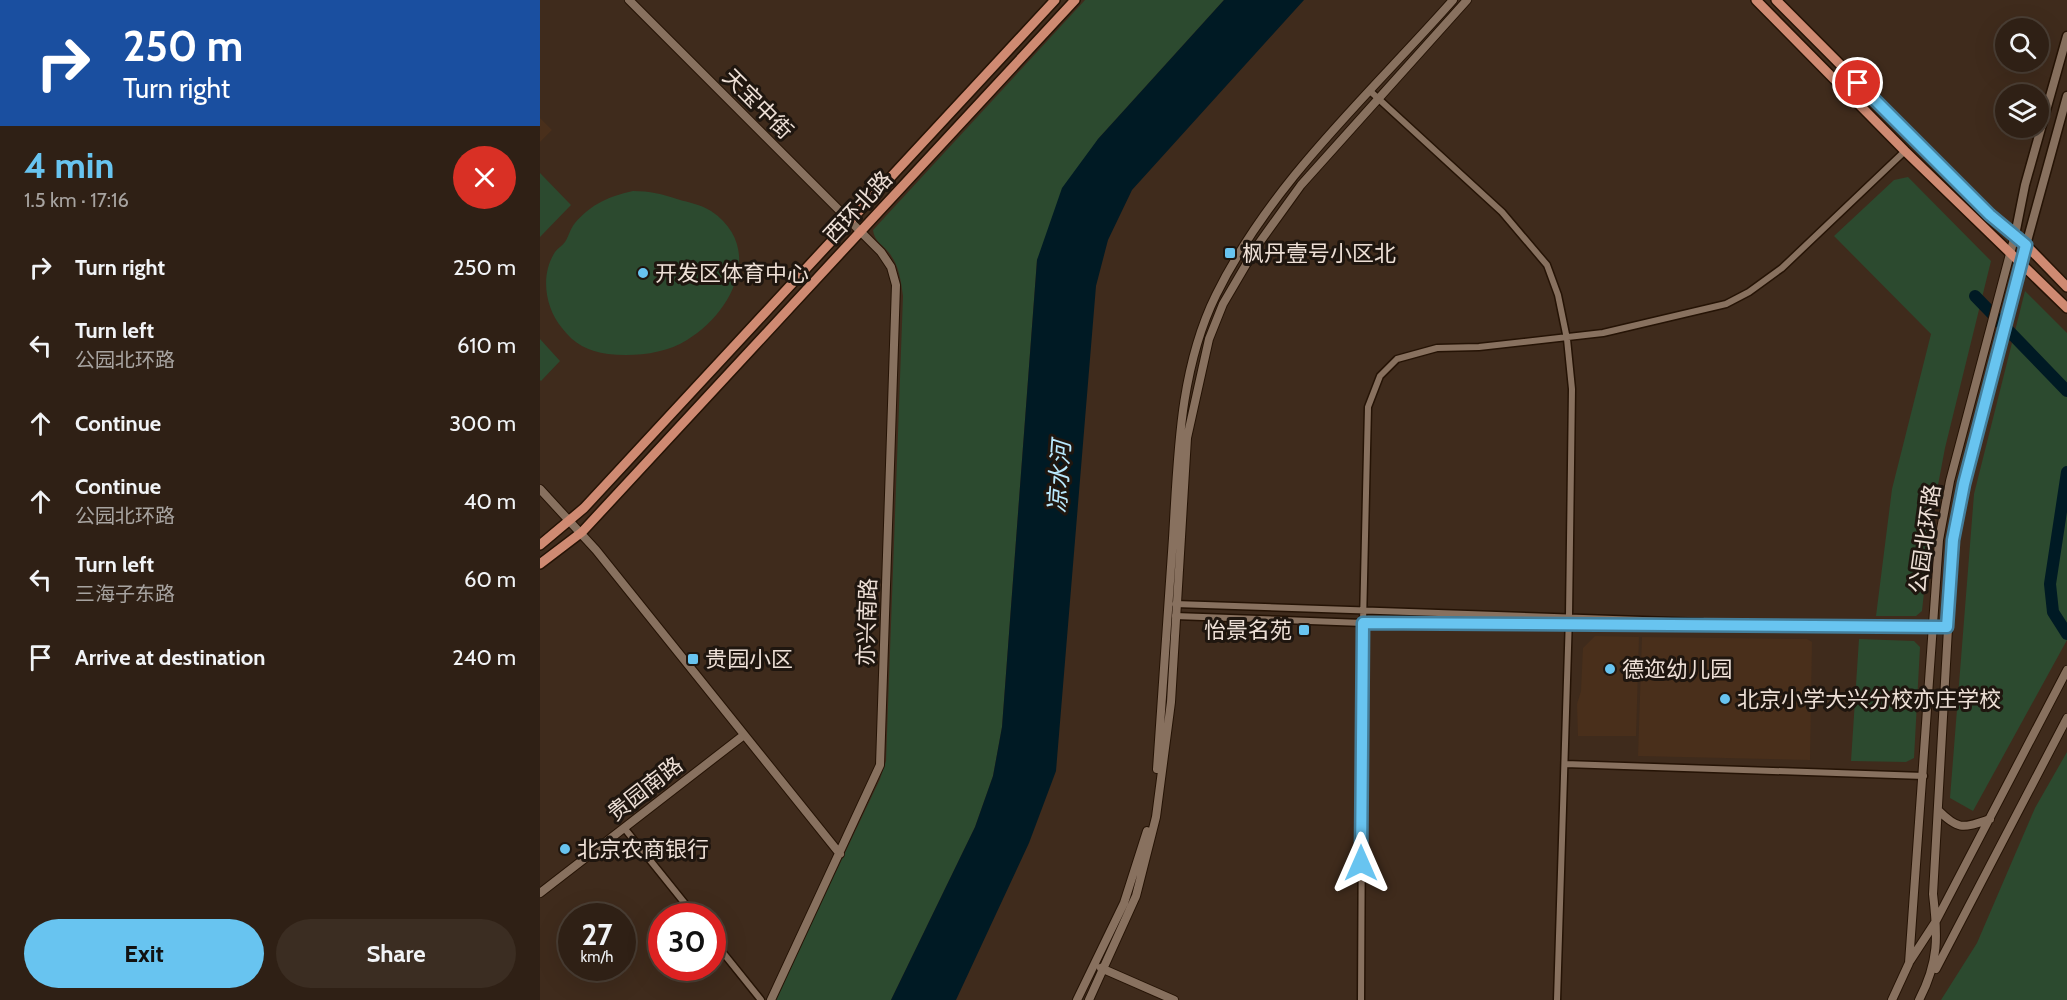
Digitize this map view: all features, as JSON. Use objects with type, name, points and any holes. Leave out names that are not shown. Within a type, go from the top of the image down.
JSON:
[{"type":"main road","name":"西环北路","points":[[540,545],[571,521],[1055,0]]},
{"type":"main road","name":"西环北路","points":[[540,564],[582,532],[861,234],[1075,0]]},
{"type":"main road","points":[[1756,0],[1905,151],[2067,308]]},
{"type":"main road","points":[[1776,0],[1990,215],[2026,245],[2067,287]]},
{"type":"main road","points":[[2015,235],[2025,185],[2067,36]]},
{"type":"main road","points":[[2026,245],[2067,96]]},
{"type":"street","name":"天宝中街","points":[[629,0],[861,234]]},
{"type":"street","points":[[1077,1000],[1124,903],[1149,826],[1157,778],[1179,436],[1192,363],[1204,325],[1229,271],[1262,219],[1292,179],[1453,0]]},
{"type":"street","points":[[1089,1000],[1136,896],[1156,817],[1171,702],[1187,438],[1202,366],[1223,304],[1268,230],[1301,185],[1467,0]]},
{"type":"street","points":[[1370,91],[1502,212],[1547,265],[1558,295],[1567,339],[1572,389],[1569,626],[1557,1000]]},
{"type":"street","points":[[1361,1000],[1363,623],[1368,407],[1380,376],[1397,359],[1437,348],[1567,339],[1664,320],[1726,304],[1749,292],[1782,268],[1905,151]]},
{"type":"street","name":"亦兴南路","points":[[771,1000],[880,765],[897,329],[896,285],[891,267],[881,252],[861,234]]},
{"type":"street","name":"公园北环路","points":[[1909,963],[1939,540],[1950,481],[2012,254],[2015,235]]},
{"type":"street","points":[[2021,262],[2026,245]]},
{"type":"street","name":"公园北环路","points":[[1931,978],[1937,948],[1933,894],[1953,540],[1964,484],[2021,262]]},
{"type":"street","points":[[540,489],[582,532],[840,854]]},
{"type":"street","points":[[1168,604],[1364,612],[1569,616],[1702,622],[1710,625]]},
{"type":"street","points":[[1168,616],[1363,623],[1569,626],[1947,627]]},
{"type":"street","name":"公园北环路","points":[[1892,1000],[1909,963],[1936,921],[1947,895],[1990,819],[2066,671]]},
{"type":"street","name":"公园北环路","points":[[1919,1000],[2067,718]]},
{"type":"street","name":"贵园南路","points":[[540,893],[744,735]]},
{"type":"street","points":[[1564,764],[1924,776]]},
{"type":"street","points":[[1938,810],[1952,824],[1960,827],[1990,819]]},
{"type":"street","points":[[625,829],[685,903]]},
{"type":"street","points":[[726,956],[761,1000]]},
{"type":"street","points":[[1094,965],[1174,1000]]},
{"type":"shaded area","points":[[540,118],[552,130],[540,142]]},
{"type":"shaded area","name":"德迩幼儿园","points":[[1595,636],[1639,637],[1636,736],[1578,736],[1577,704],[1581,691],[1583,648]]},
{"type":"shaded area","name":"北京小学大兴分校亦庄学校","points":[[1642,637],[1807,639],[1812,642],[1810,760],[1638,756]]},
{"type":"green space","points":[[1085,0],[1224,0],[1098,139],[1037,260],[1002,727],[993,776],[975,827],[891,1000],[775,1000],[880,779],[886,761],[903,296],[896,264],[888,251],[875,238],[873,230]]},
{"type":"green space","points":[[540,173],[571,205],[540,237]]},
{"type":"green space","points":[[1908,177],[1991,261],[1945,448],[1932,517],[1922,611],[1916,616],[1876,616],[1892,489],[1931,334],[1834,236],[1894,180]]},
{"type":"green space","name":"开发区体育中心","points":[[633,191],[661,194],[699,205],[711,211],[728,226],[737,243],[739,261],[736,280],[728,298],[703,329],[669,349],[628,355],[608,354],[582,346],[571,338],[556,320],[546,291],[547,271],[555,252],[565,242],[573,225],[581,216],[601,202]]},
{"type":"green space","points":[[2025,291],[2067,333],[2067,640],[1973,811],[1950,798],[1974,494]]},
{"type":"green space","points":[[540,339],[560,361],[541,381],[540,380]]},
{"type":"green space","points":[[1859,639],[1914,641],[1920,647],[1914,758],[1906,762],[1851,761]]},
{"type":"green space","points":[[2067,752],[2067,1000],[1941,1000],[1977,943],[2035,808]]},
{"type":"water","name":"凉水河","points":[[1224,0],[1304,0],[1132,190],[1108,240],[1096,286],[1056,771],[1029,843],[956,1000],[891,1000],[975,827],[993,776],[1002,727],[1037,260],[1062,188],[1098,139]]},
{"type":"waterway","points":[[1975,296],[2067,391]]},
{"type":"waterway","points":[[2067,472],[2050,584],[2053,612],[2067,634]]},
{"type":"place","name":"枫丹壹号小区北","points":[[1230,253]]},
{"type":"place","name":"开发区体育中心","points":[[643,273]]},
{"type":"place","name":"怡景名苑","points":[[1304,630]]},
{"type":"place","name":"贵园小区","points":[[693,659]]},
{"type":"place","name":"德迩幼儿园","points":[[1610,669]]},
{"type":"place","name":"北京小学大兴分校亦庄学校","points":[[1725,699]]},
{"type":"place","name":"北京农商银行","points":[[565,849]]},
{"type":"route","points":[[1361,863],[1363,623],[1947,627],[1953,540],[1964,484],[2026,245],[1990,215],[1858,83]]}]
